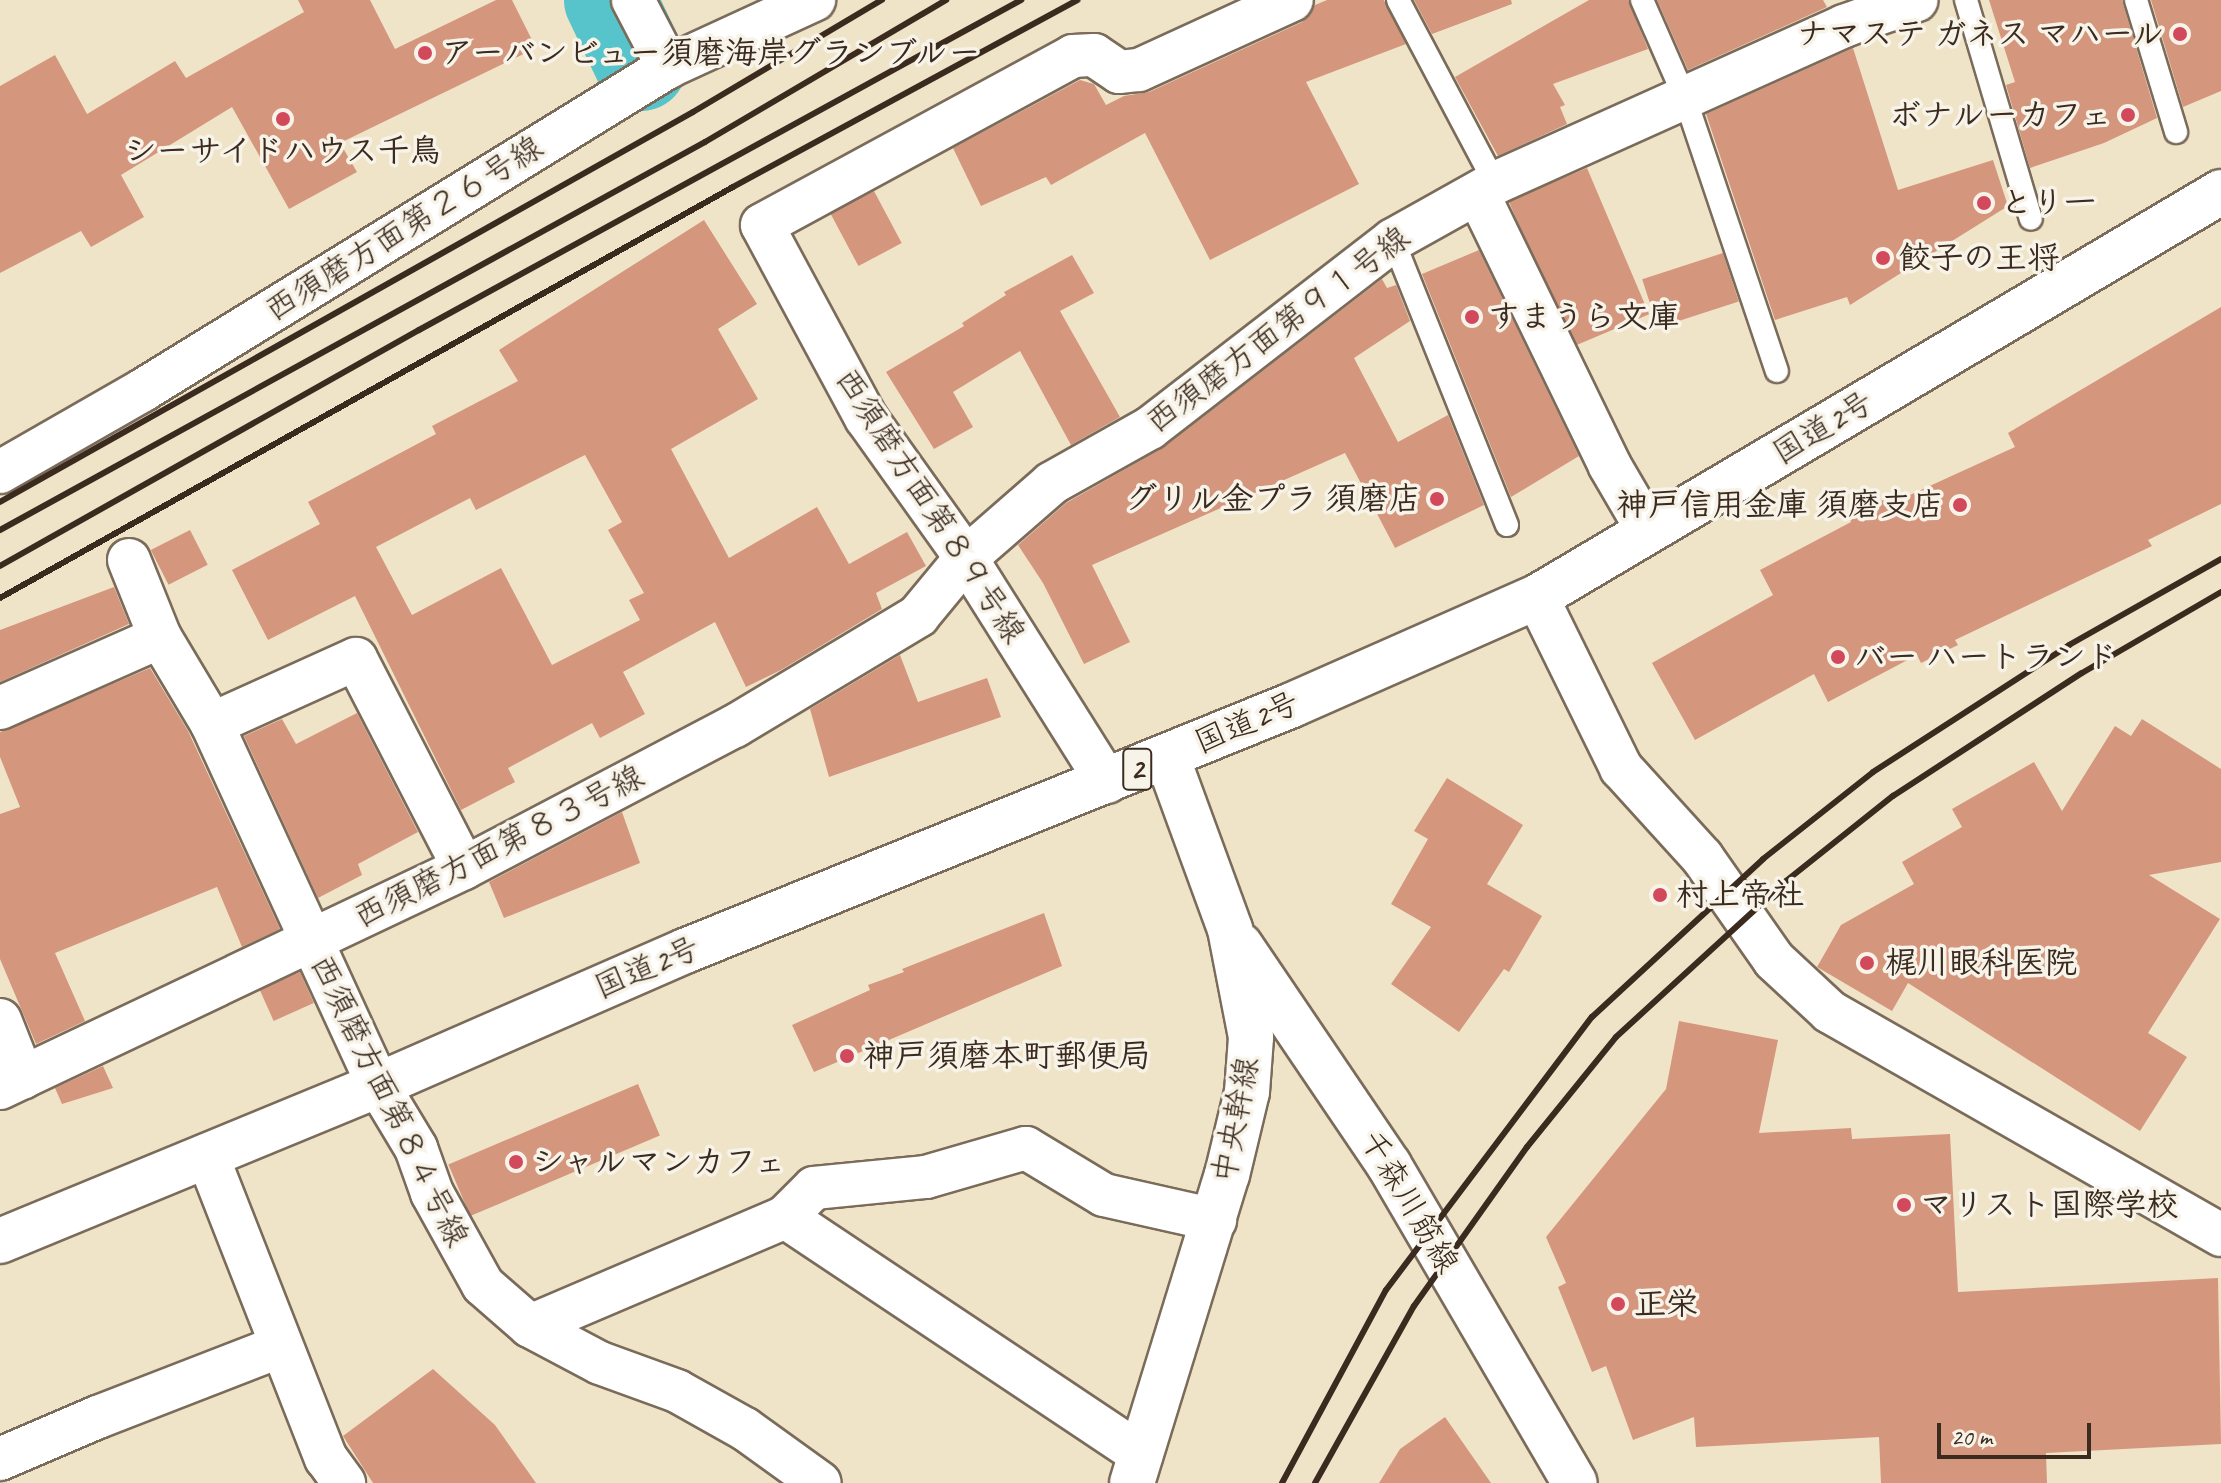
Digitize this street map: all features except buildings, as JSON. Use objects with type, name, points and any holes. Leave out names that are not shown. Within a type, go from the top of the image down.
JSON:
[{"type":"main road","name":"国道2号","points":[[0,1241],[378,1085],[685,951],[1167,757],[1537,597],[2221,192]]},
{"type":"main road","name":"中央幹線","points":[[1136,1469],[1215,1220],[1247,1092],[1251,1037],[1230,929],[1167,757]]},
{"type":"main road","name":"千森川筋線","points":[[1230,929],[1389,1165],[1575,1483]]},
{"type":"street","points":[[633,0],[668,67]]},
{"type":"street","name":"西須磨方面第２６号線","points":[[0,472],[156,382],[668,67],[814,0]]},
{"type":"street","name":"西須磨方面第８９号線","points":[[1107,782],[966,558],[866,418],[762,225],[1073,56],[1094,55],[1119,72],[1139,70],[1292,0]]},
{"type":"street","name":"西須磨方面第９１号線","points":[[966,558],[1052,483],[1150,428],[1393,240],[1487,188],[1844,26],[1917,0]]},
{"type":"street","points":[[1487,188],[1610,466],[1648,531]]},
{"type":"street","name":"西須磨方面第８３号線","points":[[12,1083],[464,868],[735,726],[918,616],[966,558]]},
{"type":"street","name":"西須磨方面第８４号線","points":[[129,560],[160,637],[212,724],[378,1085],[416,1148],[432,1193],[483,1285],[530,1326],[600,1363],[677,1391],[745,1429],[820,1483]]},
{"type":"street","points":[[1537,597],[1621,768],[1702,857],[1774,960],[1830,1012],[2221,1235]]},
{"type":"street","points":[[0,708],[160,637]]},
{"type":"street","points":[[212,724],[356,659],[464,868]]},
{"type":"street","points":[[0,1020],[12,1083]]},
{"type":"street","points":[[530,1326],[785,1217],[814,1188],[926,1177],[1026,1148],[1104,1195],[1215,1220]]},
{"type":"street","points":[[207,1155],[326,1458],[344,1483]]},
{"type":"street","points":[[785,1217],[1136,1469]]},
{"type":"street","points":[[0,1459],[98,1417],[281,1346]]},
{"type":"lane","points":[[1398,0],[1487,188]]},
{"type":"lane","points":[[1642,0],[1685,98],[1777,371]]},
{"type":"lane","points":[[1966,0],[2031,219]]},
{"type":"lane","points":[[2136,0],[2176,132]]},
{"type":"lane","points":[[1393,240],[1507,525]]},
{"type":"waterway","points":[[610,0],[641,65]]},
{"type":"railway","points":[[0,502],[693,112],[882,0]]},
{"type":"railway","points":[[0,530],[705,142],[946,0]]},
{"type":"railway","points":[[0,566],[419,330],[1021,0]]},
{"type":"railway","points":[[0,598],[733,187],[1078,0]]},
{"type":"railway","points":[[1282,1483],[1386,1290],[1592,1017],[1763,859],[1873,772],[2069,645],[2221,559]]},
{"type":"railway","points":[[1315,1483],[1414,1306],[1527,1147],[1616,1037],[1786,881],[1893,796],[2082,673],[2221,592]]},
{"type":"place","name":"ナマステ ガネス マハール","points":[[2180,34]]},
{"type":"place","name":"アーバンビュー須磨海岸グランブルー","points":[[425,53]]},
{"type":"place","name":"ボナルーカフェ","points":[[2128,115]]},
{"type":"place","name":"シーサイドハウス千鳥","points":[[283,119]]},
{"type":"place","name":"とり一","points":[[1984,203]]},
{"type":"place","name":"餃子の王将","points":[[1883,258]]},
{"type":"place","name":"すまうら文庫","points":[[1472,317]]},
{"type":"place","name":"グリル金プラ 須磨店","points":[[1437,499]]},
{"type":"place","name":"神戸信用金庫 須磨支店","points":[[1960,505]]},
{"type":"place","name":"バー ハートランド","points":[[1838,657]]},
{"type":"place","name":"村上帝社","points":[[1660,895]]},
{"type":"place","name":"梶川眼科医院","points":[[1867,963]]},
{"type":"place","name":"神戸須磨本町郵便局","points":[[847,1056]]},
{"type":"place","name":"シャルマンカフェ","points":[[516,1162]]},
{"type":"place","name":"マリスト国際学校","points":[[1904,1205]]},
{"type":"place","name":"正栄","points":[[1618,1304]]}]
